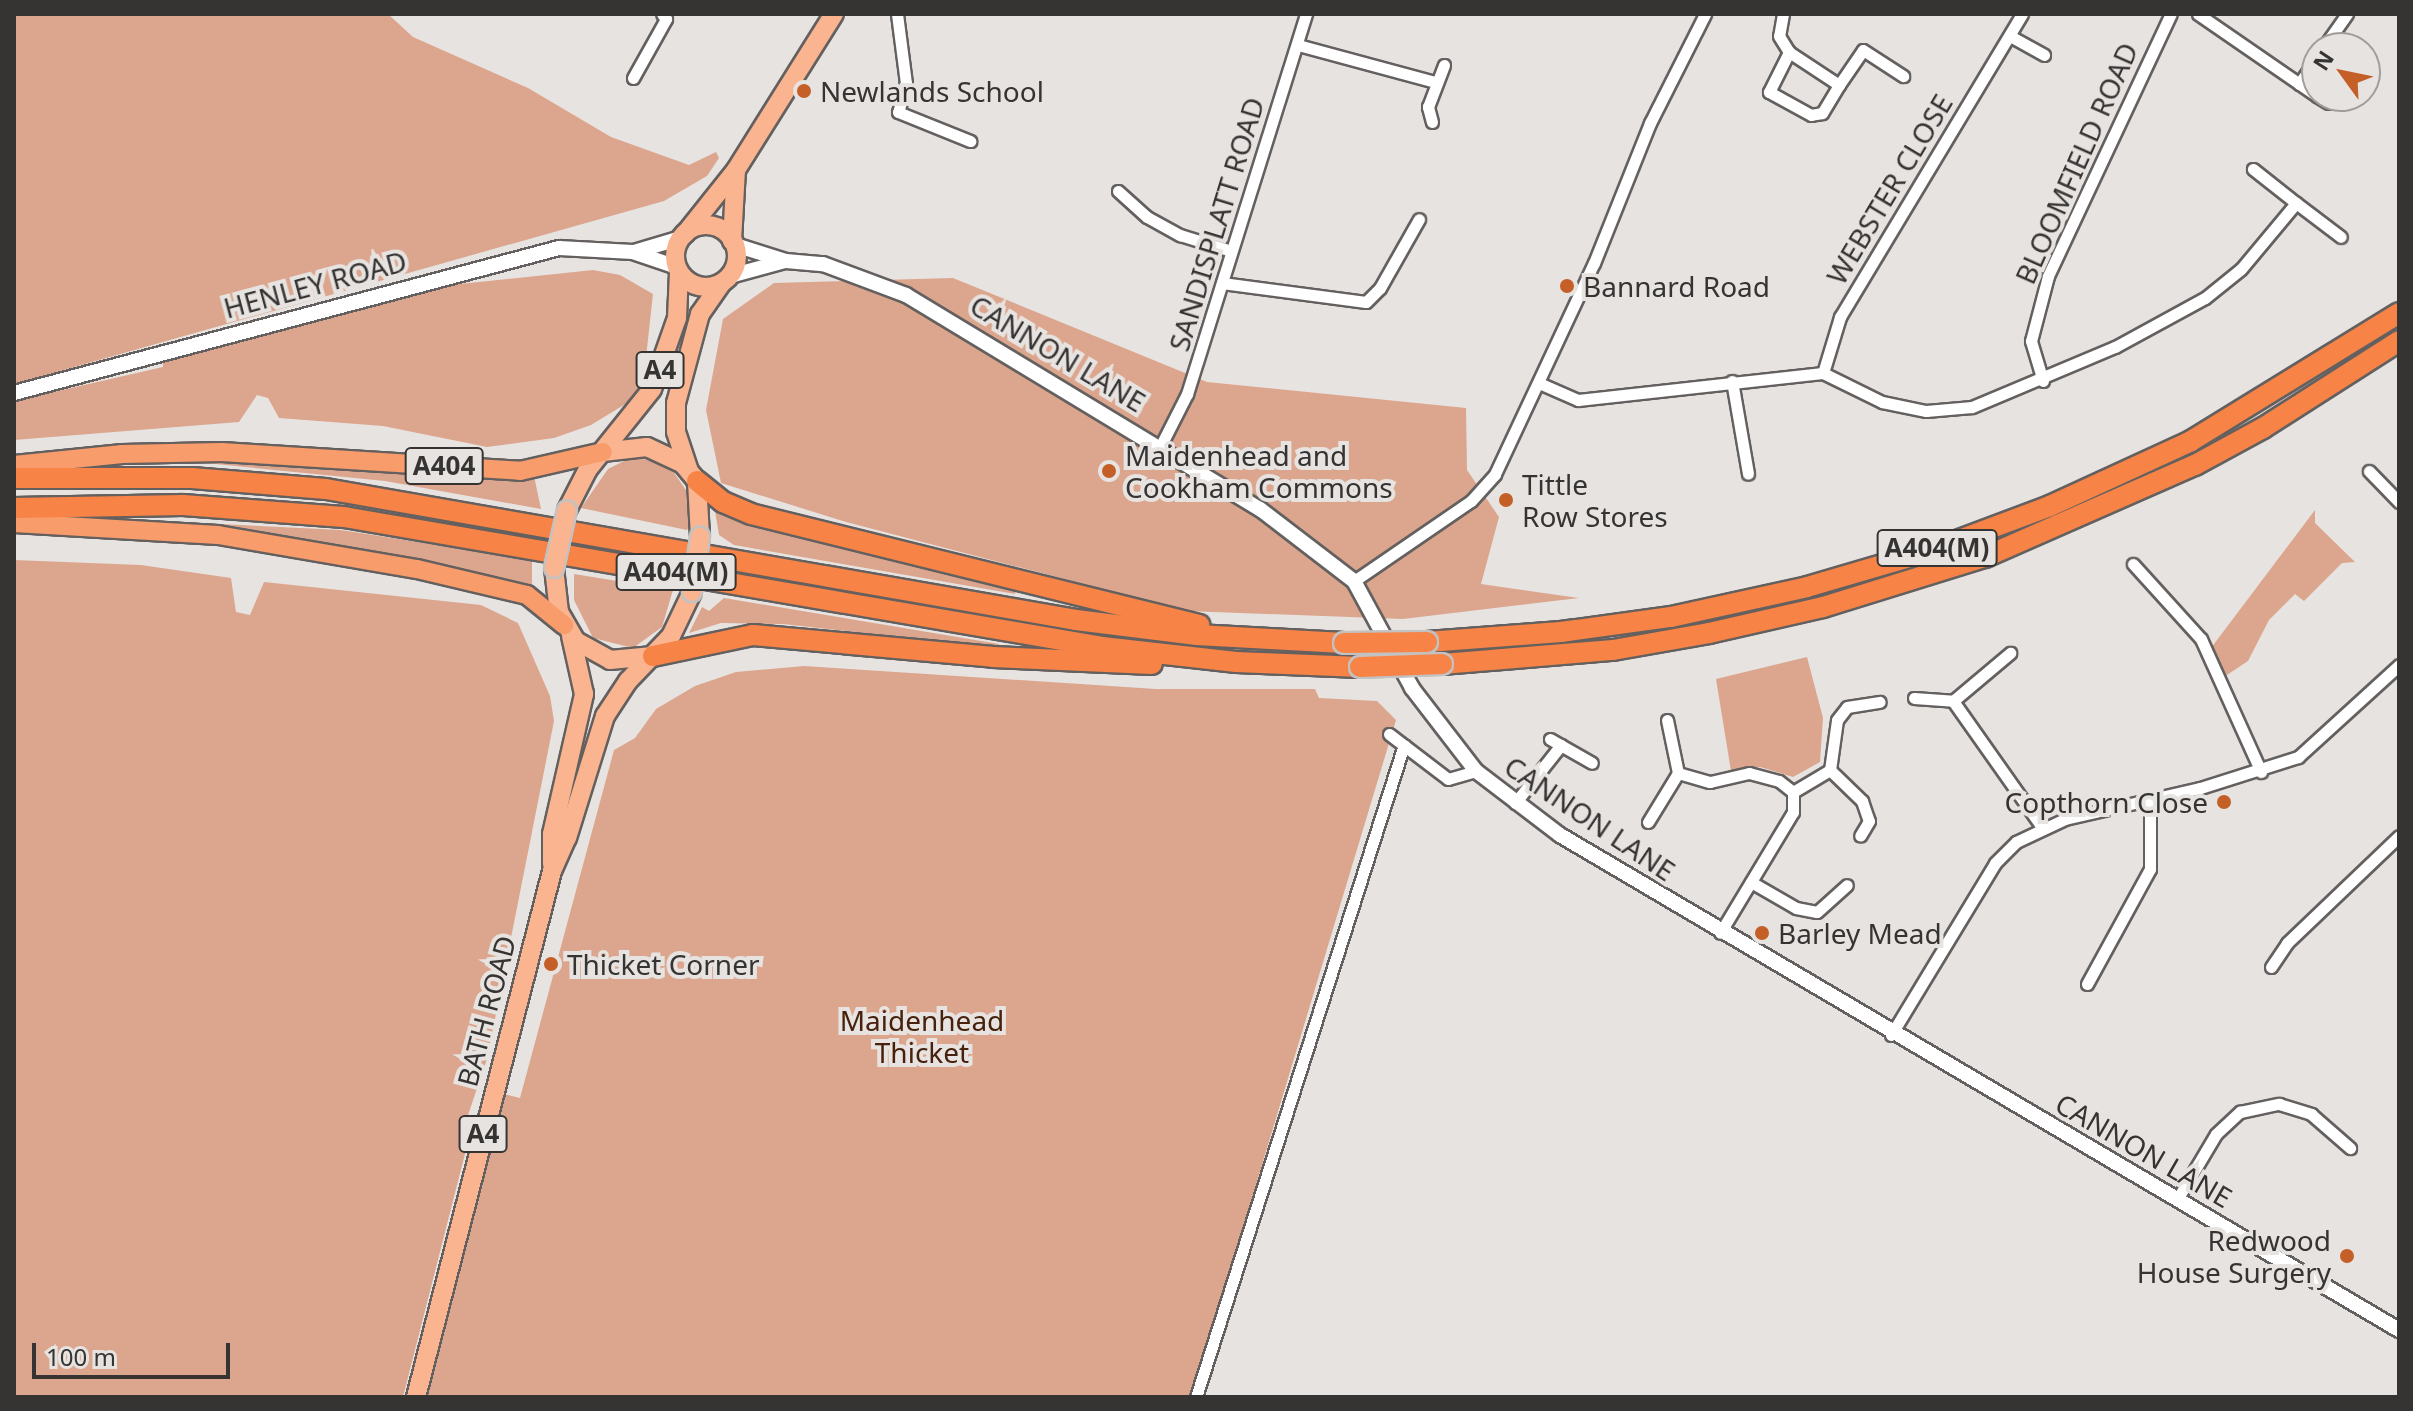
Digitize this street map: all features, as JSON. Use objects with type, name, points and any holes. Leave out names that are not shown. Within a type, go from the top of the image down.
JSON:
[{"type":"highway","name":"A404(M)","points":[[14,478],[192,478],[326,489],[1076,620],[1245,638],[1344,643],[1427,642],[1532,635],[1671,617],[1807,587],[1927,552],[2050,506],[2191,441],[2399,313]]},
{"type":"highway","name":"A404(M)","points":[[653,656],[753,635],[1084,664],[1236,662],[1360,667],[1442,664],[1613,650],[1709,633],[1928,576],[2035,537],[2195,465],[2399,341]]},
{"type":"highway","name":"A404","points":[[14,465],[122,454],[222,452],[520,471],[603,452]]},
{"type":"highway","name":"A404(M)","points":[[693,476],[723,502],[751,514],[1245,638]]},
{"type":"highway","name":"A404(M)","points":[[14,508],[183,505],[388,522],[1012,633],[1236,662]]},
{"type":"highway","points":[[14,523],[218,535],[417,569],[527,595],[567,630]]},
{"type":"main road","points":[[736,170],[734,243],[726,279],[695,285],[678,270],[683,236],[736,170],[834,14]]},
{"type":"main road","points":[[683,236],[713,226],[734,243]]},
{"type":"main road","name":"A4","points":[[603,452],[642,405],[657,378],[677,318],[678,270]]},
{"type":"main road","name":"A4","points":[[693,476],[676,432],[676,403],[700,314],[726,279]]},
{"type":"main road","points":[[654,449],[693,476],[700,537],[692,592],[677,626],[653,656],[610,660],[567,630],[554,568],[567,510],[583,477],[603,452],[654,449]]},
{"type":"main road","name":"BATH ROAD","points":[[552,871],[552,834],[584,694],[567,630]]},
{"type":"main road","name":"BATH ROAD","points":[[416,1397],[552,871],[567,838],[605,716],[653,656]]},
{"type":"street","points":[[633,78],[666,19],[662,14]]},
{"type":"street","points":[[897,14],[906,83],[898,112],[970,141]]},
{"type":"street","name":"SANDISPLATT ROAD","points":[[1161,445],[1187,394],[1306,14]]},
{"type":"street","points":[[1354,581],[1471,501],[1495,474],[1539,383],[1650,123],[1705,14]]},
{"type":"street","points":[[1783,14],[1779,36],[1789,52],[1839,85]]},
{"type":"street","name":"WEBSTER CLOSE","points":[[1823,373],[1840,317],[2022,14]]},
{"type":"street","name":"BLOOMFIELD ROAD","points":[[2043,381],[2031,341],[2048,276],[2171,14]]},
{"type":"street","points":[[2198,14],[2299,84],[2301,81]]},
{"type":"street","points":[[2334,32],[2347,14]]},
{"type":"street","points":[[2010,36],[2044,55]]},
{"type":"street","points":[[1298,45],[1435,82]]},
{"type":"street","points":[[1789,52],[1769,92],[1811,115],[1822,113],[1863,50],[1903,76]]},
{"type":"street","points":[[1432,122],[1428,107],[1444,65]]},
{"type":"street","points":[[2253,169],[2341,237]]},
{"type":"street","points":[[1118,191],[1147,217],[1180,235],[1231,251]]},
{"type":"street","points":[[1539,383],[1578,400],[1823,373],[1882,402],[1926,411],[1972,407],[2043,381],[2205,298],[2241,269],[2296,203]]},
{"type":"street","points":[[1222,283],[1366,302],[1380,288],[1419,219]]},
{"type":"street","name":"HENLEY ROAD","points":[[633,252],[683,236]]},
{"type":"street","name":"CANNON LANE","points":[[734,243],[786,261],[823,264],[906,295],[1161,445],[1260,509],[1354,581],[1412,688],[1476,771],[1515,803],[1720,933],[1891,1035],[2178,1198],[2399,1330]]},
{"type":"street","name":"HENLEY ROAD","points":[[14,393],[486,264],[559,248],[633,252],[678,270]]},
{"type":"street","name":"CANNON LANE","points":[[726,279],[786,261]]},
{"type":"street","points":[[1732,381],[1748,474]]},
{"type":"street","points":[[2369,471],[2399,502]]},
{"type":"street","points":[[2133,564],[2201,639],[2261,772]]},
{"type":"street","points":[[1914,698],[1953,701],[2010,653]]},
{"type":"street","points":[[1891,1035],[1995,863],[2042,827],[2261,772],[2298,757],[2399,665]]},
{"type":"street","points":[[1953,701],[2042,827]]},
{"type":"street","points":[[1830,770],[1837,720],[1847,707],[1880,702]]},
{"type":"street","points":[[1648,822],[1678,773],[1667,720]]},
{"type":"street","points":[[1389,734],[1448,779],[1476,771]]},
{"type":"street","points":[[1515,803],[1556,742],[1592,763]]},
{"type":"street","points":[[1196,1397],[1404,745]]},
{"type":"street","points":[[1793,792],[1830,770]]},
{"type":"street","points":[[1830,770],[1862,801],[1869,821],[1860,836]]},
{"type":"street","points":[[1678,773],[1710,782],[1749,773],[1779,781],[1793,792]]},
{"type":"street","points":[[1720,933],[1793,812],[1793,792]]},
{"type":"street","points":[[2087,984],[2150,869],[2150,799]]},
{"type":"street","points":[[2271,967],[2287,943],[2399,836]]},
{"type":"street","points":[[1751,882],[1796,908],[1817,912],[1847,885]]},
{"type":"street","points":[[2178,1198],[2216,1134],[2240,1112],[2279,1104],[2311,1114],[2350,1148]]},
{"type":"green space","points":[[14,14],[388,14],[413,37],[528,88],[611,137],[689,165],[716,152],[719,158],[707,176],[664,201],[14,384]]},
{"type":"green space","points":[[593,270],[620,275],[653,294],[642,394],[591,425],[554,438],[487,447],[383,426],[279,418],[268,398],[257,395],[239,422],[14,440],[14,401],[163,367],[163,359],[450,285]]},
{"type":"green space","points":[[953,278],[1207,382],[1466,408],[1467,470],[1499,517],[1481,584],[1579,598],[1403,619],[1187,611],[846,522],[721,483],[706,410],[723,319],[774,283]]},
{"type":"green space","points":[[632,457],[668,464],[688,493],[695,516],[687,530],[581,508],[608,469]]},
{"type":"green space","points":[[185,461],[534,476],[541,509],[385,481]]},
{"type":"green space","points":[[2315,510],[2315,523],[2355,562],[2342,563],[2304,601],[2295,594],[2269,620],[2248,661],[2221,679],[2208,652]]},
{"type":"green space","points":[[715,511],[770,528],[1016,590],[1015,594],[734,545],[719,535]]},
{"type":"green space","points":[[122,519],[341,530],[532,560],[532,585],[270,535]]},
{"type":"green space","points":[[14,560],[141,565],[231,578],[236,612],[250,615],[264,582],[481,605],[518,623],[550,696],[554,721],[487,1059],[464,1127],[467,1146],[403,1397],[14,1397]]},
{"type":"green space","points":[[574,574],[673,590],[662,627],[633,648],[593,638],[574,600]]},
{"type":"green space","points":[[724,598],[999,644],[1000,648],[783,624],[721,623],[689,633],[702,607],[709,611]]},
{"type":"green space","points":[[1807,657],[1823,718],[1820,762],[1793,777],[1760,767],[1731,771],[1716,679]]},
{"type":"green space","name":"Maidenhead Thicket","points":[[804,666],[1156,689],[1315,689],[1319,698],[1377,701],[1396,720],[1192,1397],[427,1397],[504,1094],[520,1098],[614,750],[635,738],[656,709],[695,686],[736,672]]},
{"type":"place","name":"Newlands School","points":[[804,91]]},
{"type":"place","name":"Bannard Road","points":[[1567,286]]},
{"type":"place","name":"Maidenhead and Cookham Commons","points":[[1109,471]]},
{"type":"place","name":"Tittle Row Stores","points":[[1506,500]]},
{"type":"place","name":"Copthorn Close","points":[[2224,802]]},
{"type":"place","name":"Barley Mead","points":[[1762,933]]},
{"type":"place","name":"Thicket Corner","points":[[551,964]]},
{"type":"place","name":"Redwood House Surgery","points":[[2347,1256]]}]
